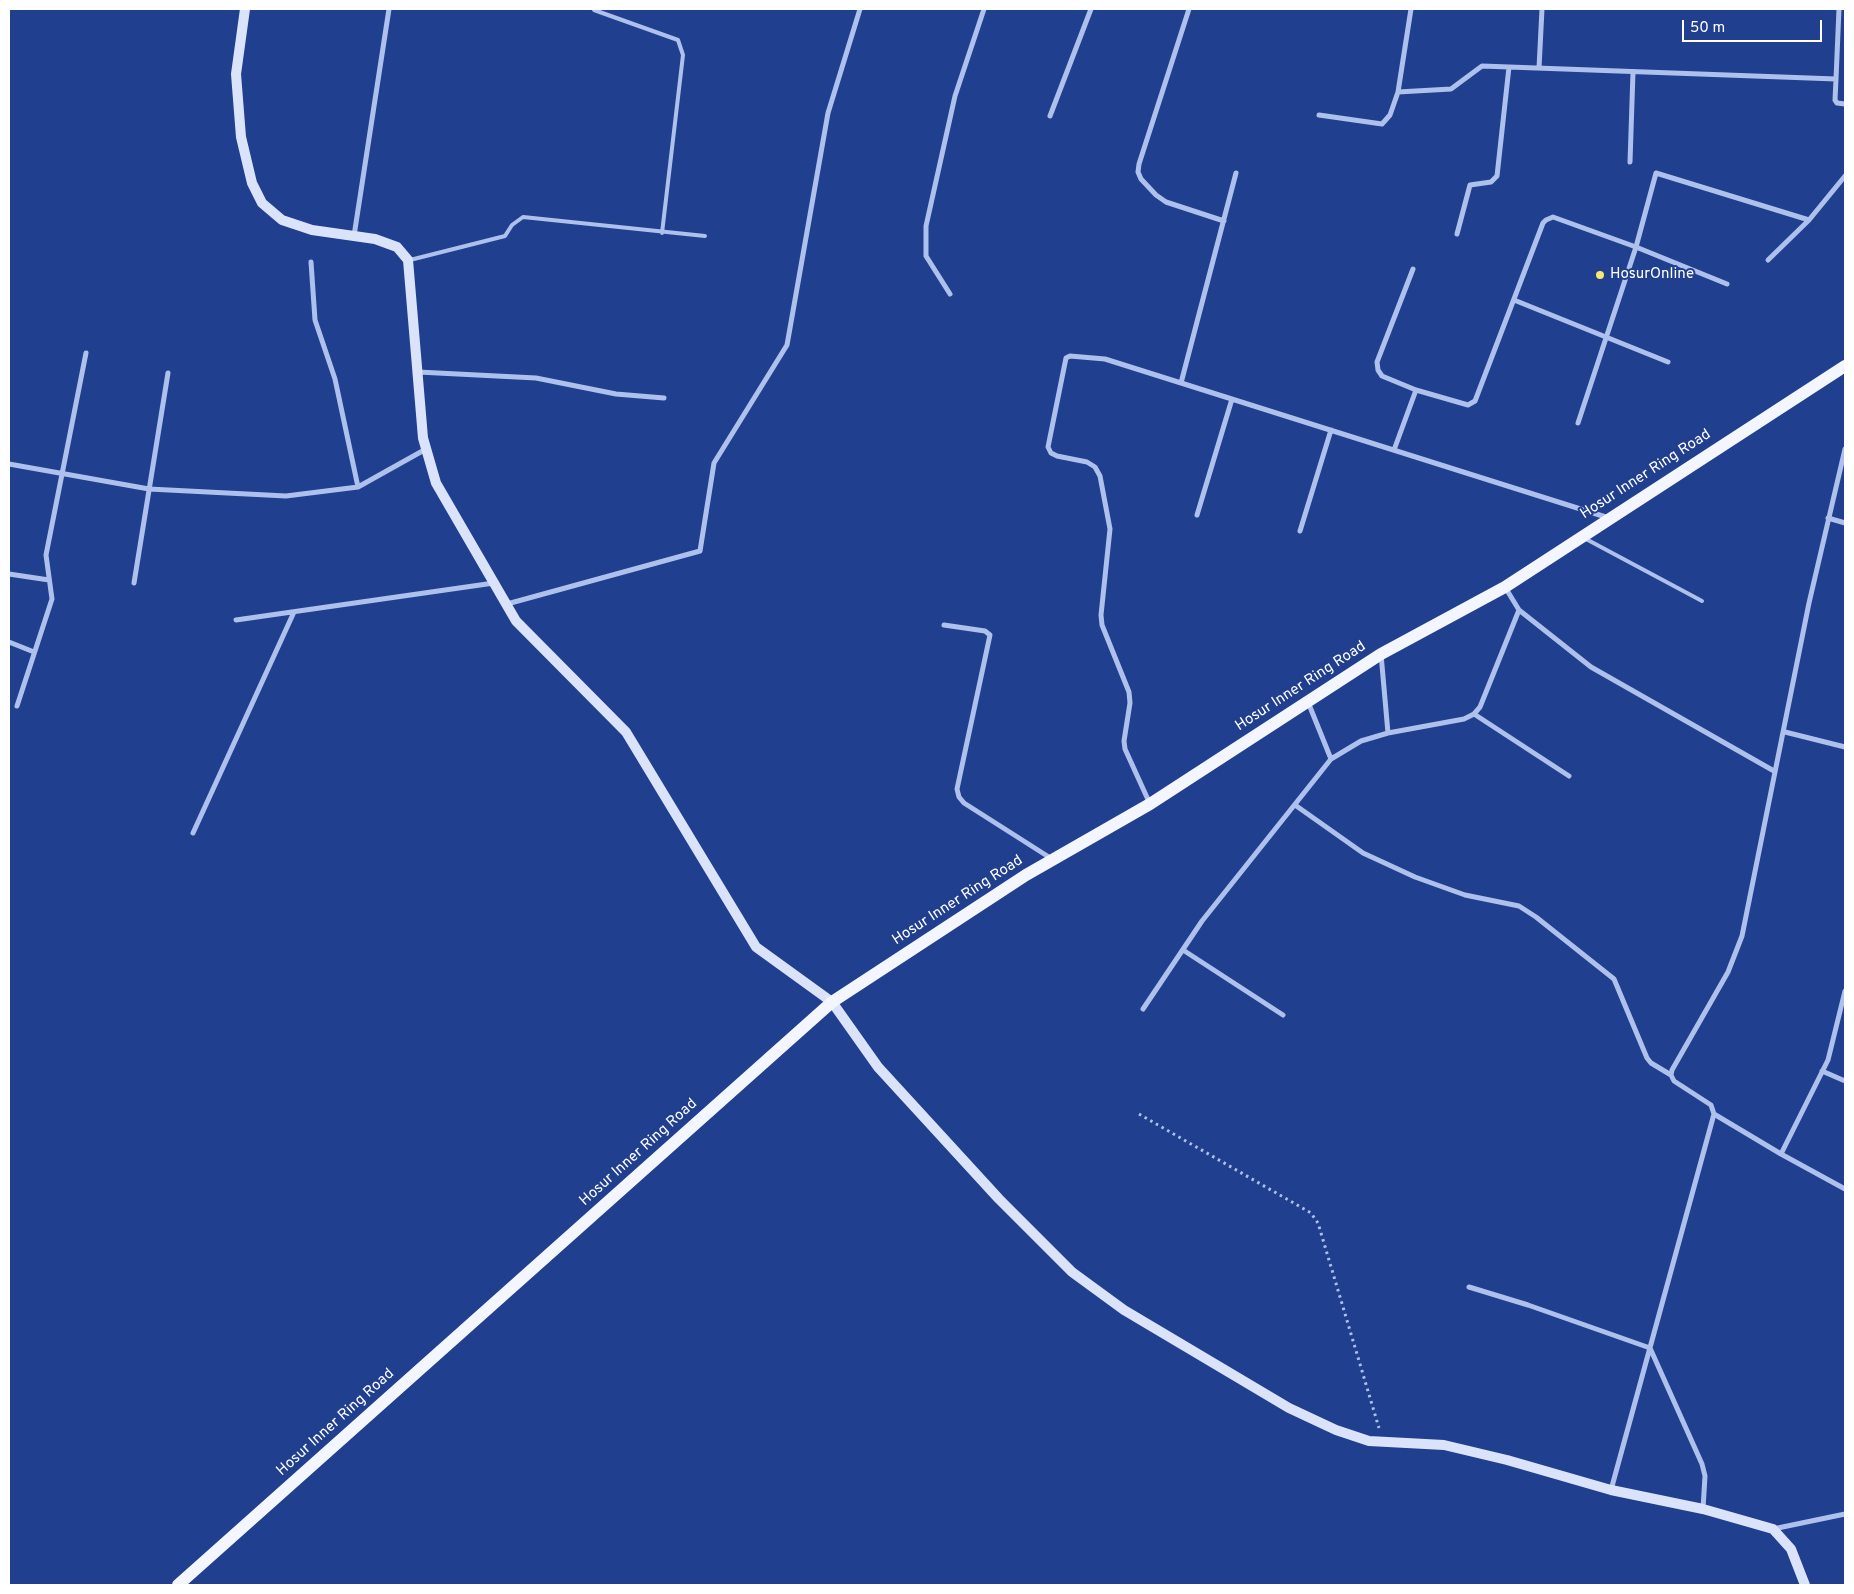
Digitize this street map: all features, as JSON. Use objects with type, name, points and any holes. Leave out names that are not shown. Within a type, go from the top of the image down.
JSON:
[{"type":"main road","name":"Hosur Inner Ring Road","points":[[178,1585],[832,1002],[1053,859],[1150,804],[1381,654],[1505,587],[1845,366]]},
{"type":"street","points":[[245,9],[236,74],[241,137],[252,183],[262,203],[282,220],[312,230],[376,240],[397,247],[408,260],[423,438],[426,449],[436,482],[516,621],[626,732],[756,947],[832,1002],[878,1067],[999,1199],[1072,1272],[1124,1310],[1289,1408],[1336,1430],[1384,1443],[1444,1445],[1507,1460],[1610,1490],[1703,1509],[1773,1529],[1845,1514]]},
{"type":"street","points":[[354,236],[389,9]]},
{"type":"street","points":[[507,604],[700,552],[714,463],[787,346],[828,114],[860,9]]},
{"type":"street","points":[[950,294],[926,256],[926,226],[955,96],[984,9]]},
{"type":"street","points":[[1050,116],[1091,9]]},
{"type":"street","points":[[1189,9],[1138,172],[1141,179],[1156,196],[1166,202],[1224,221]]},
{"type":"street","points":[[1319,115],[1382,124],[1390,115],[1398,92],[1411,9]]},
{"type":"street","points":[[1539,68],[1542,9]]},
{"type":"street","points":[[1839,9],[1835,100],[1838,103],[1845,104]]},
{"type":"street","points":[[1398,92],[1451,89],[1482,66],[1836,79]]},
{"type":"street","points":[[1457,234],[1470,185],[1491,182],[1497,176],[1509,67]]},
{"type":"street","points":[[1630,162],[1633,72]]},
{"type":"street","points":[[1181,383],[1236,173]]},
{"type":"street","points":[[1578,423],[1636,247],[1656,173],[1809,220]]},
{"type":"street","points":[[1768,260],[1809,220],[1845,176]]},
{"type":"street","points":[[1413,269],[1377,362],[1378,370],[1382,376],[1416,390],[1468,405],[1472,404],[1546,220],[1552,217],[1636,247],[1727,284]]},
{"type":"street","points":[[310,262],[315,320],[335,379],[358,487]]},
{"type":"street","points":[[1514,300],[1668,362]]},
{"type":"street","points":[[17,706],[52,599],[46,555],[86,353]]},
{"type":"street","points":[[1150,804],[1125,749],[1124,741],[1130,703],[1129,692],[1102,625],[1101,615],[1110,529],[1100,476],[1095,467],[1087,462],[1057,456],[1050,453],[1048,446],[1063,365],[1066,358],[1070,356],[1105,359],[1609,518]]},
{"type":"street","points":[[417,372],[536,378],[616,394],[664,398]]},
{"type":"street","points":[[134,582],[168,374]]},
{"type":"street","points":[[1394,450],[1416,390]]},
{"type":"street","points":[[1197,515],[1232,399]]},
{"type":"street","points":[[1300,530],[1331,430]]},
{"type":"street","points":[[9,464],[149,489],[286,496],[358,487],[426,449]]},
{"type":"street","points":[[1671,1075],[1672,1070],[1728,972],[1742,936],[1774,771],[1785,732],[1809,603],[1845,449]]},
{"type":"street","points":[[1828,518],[1845,523]]},
{"type":"street","points":[[9,574],[49,580]]},
{"type":"street","points":[[236,620],[494,584]]},
{"type":"street","points":[[1505,587],[1519,610],[1591,667],[1774,771]]},
{"type":"street","points":[[1143,1009],[1202,921],[1331,759],[1361,741],[1388,733],[1464,719],[1474,714],[1480,707],[1519,610]]},
{"type":"street","points":[[193,833],[294,612]]},
{"type":"street","points":[[944,625],[985,632],[990,636],[957,789],[959,798],[964,804],[1053,859]]},
{"type":"street","points":[[9,642],[34,652]]},
{"type":"street","points":[[1381,654],[1388,733]]},
{"type":"street","points":[[1308,702],[1331,759]]},
{"type":"street","points":[[1474,714],[1569,776]]},
{"type":"street","points":[[1785,732],[1845,747]]},
{"type":"street","points":[[1295,805],[1372,857],[1415,877],[1465,895],[1519,906],[1536,917],[1614,979],[1647,1058],[1651,1063],[1671,1075],[1674,1081],[1711,1105],[1714,1114],[1664,1289],[1650,1348],[1610,1490]]},
{"type":"street","points":[[1183,950],[1283,1015]]},
{"type":"street","points":[[1781,1154],[1828,1060],[1845,991]]},
{"type":"street","points":[[1822,1071],[1845,1081]]},
{"type":"street","points":[[1714,1114],[1768,1148],[1845,1189]]},
{"type":"street","points":[[1469,1287],[1528,1305],[1650,1348],[1702,1464],[1705,1476],[1703,1509]]},
{"type":"street","points":[[1773,1529],[1791,1549],[1805,1585]]},
{"type":"lane","points":[[594,10],[678,40],[683,55],[662,233]]},
{"type":"lane","points":[[408,260],[505,236],[512,226],[523,217],[705,236]]},
{"type":"lane","points":[[1581,537],[1702,601]]},
{"type":"path","points":[[1139,1114],[1301,1207],[1315,1218],[1384,1443]]},
{"type":"place","name":"HosurOnline","points":[[1600,275]]}]
